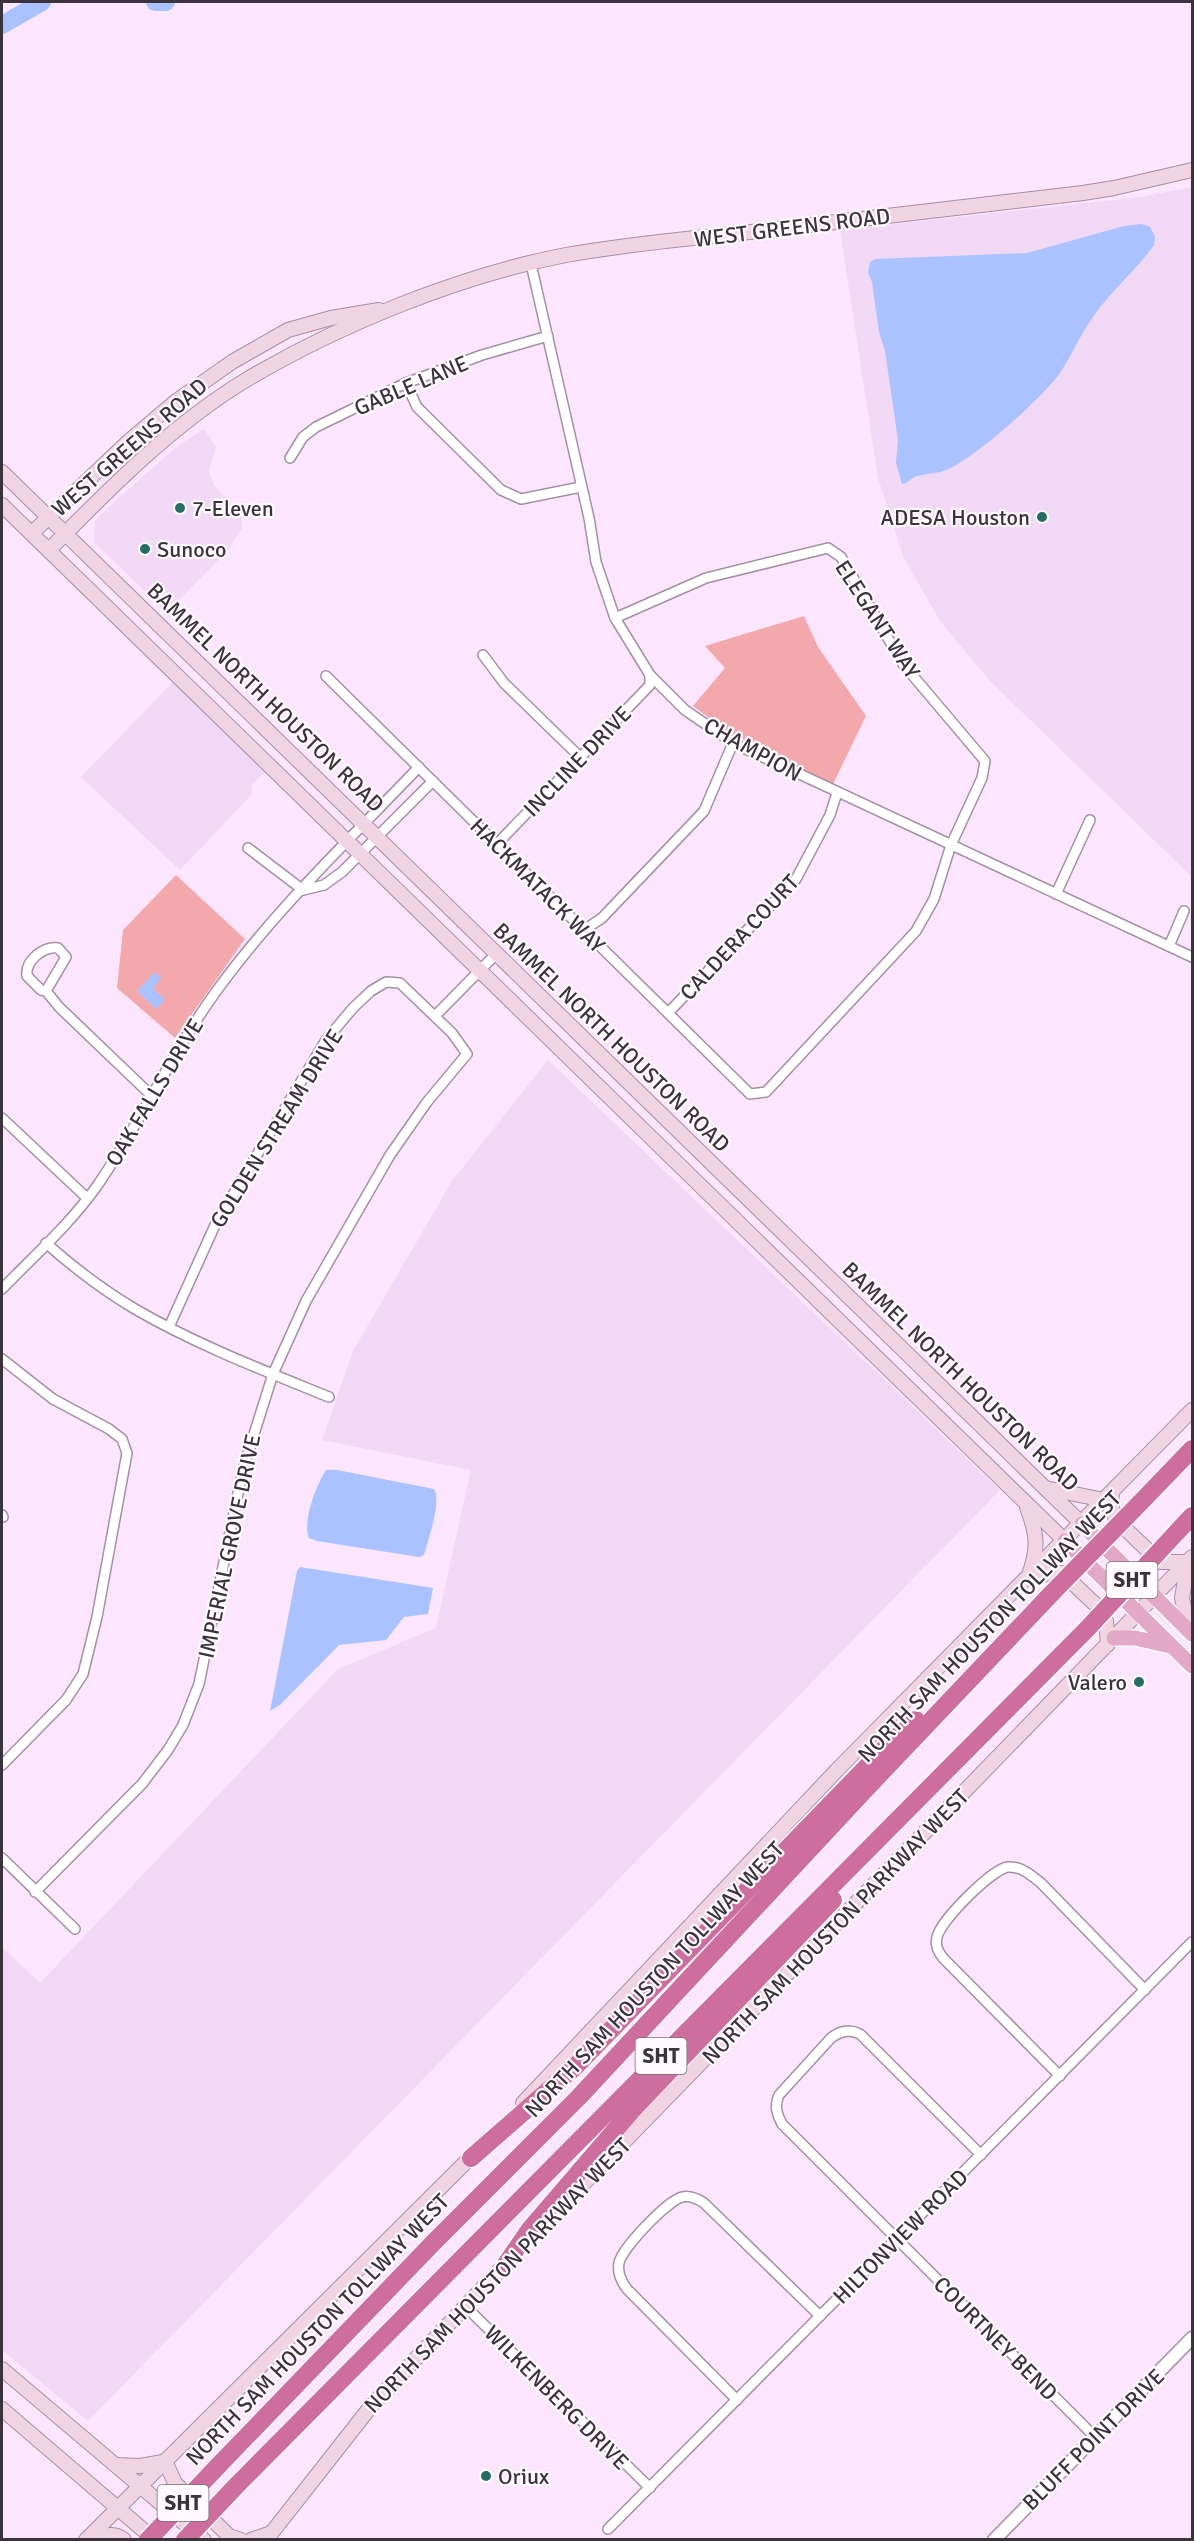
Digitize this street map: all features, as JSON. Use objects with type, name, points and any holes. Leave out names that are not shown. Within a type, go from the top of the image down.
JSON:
[{"type":"highway","name":"NORTH SAM HOUSTON TOLLWAY WEST","points":[[148,2540],[435,2241],[579,2097],[1020,1626],[1192,1449]]},
{"type":"highway","name":"SHT","points":[[187,2540],[202,2532],[237,2485],[1086,1629],[1192,1516]]},
{"type":"highway","points":[[471,2158],[575,2067],[888,1746],[1020,1626]]},
{"type":"highway","points":[[506,2264],[530,2229],[634,2108],[929,1797],[971,1745]]},
{"type":"main road","name":"WEST GREENS ROAD","points":[[49,550],[146,457],[187,422],[261,372],[396,307],[443,289],[531,264],[608,249],[1083,193],[1125,186],[1192,170]]},
{"type":"main road","name":"WEST GREENS ROAD","points":[[32,533],[130,440],[175,402],[232,362],[288,330],[331,318],[396,307]]},
{"type":"main road","points":[[175,402],[187,422]]},
{"type":"main road","name":"BAMMEL NORTH HOUSTON ROAD","points":[[2,472],[210,673],[495,955],[1082,1524],[1191,1633]]},
{"type":"main road","name":"BAMMEL NORTH HOUSTON ROAD","points":[[2,505],[1192,1666]]},
{"type":"main road","points":[[193,690],[210,673]]},
{"type":"main road","points":[[682,1169],[700,1153]]},
{"type":"main road","points":[[821,1304],[838,1287]]},
{"type":"main road","points":[[86,2540],[471,2158],[837,1770],[1192,1410]]},
{"type":"main road","points":[[1044,1488],[1108,1496]]},
{"type":"main road","points":[[1108,1496],[1116,1520],[1160,1562],[1190,1560],[1182,1598],[1191,1633]]},
{"type":"main road","points":[[1025,1502],[1037,1543],[1036,1556],[1028,1578]]},
{"type":"main road","name":"NORTH SAM HOUSTON PARKWAY WEST","points":[[269,2537],[372,2405],[465,2306],[1190,1560]]},
{"type":"main road","points":[[1028,1578],[1062,1573],[1098,1607],[1106,1621],[1111,1641],[1135,1638],[1173,1647]]},
{"type":"main road","points":[[2,2369],[116,2465],[202,2532]]},
{"type":"main road","points":[[2,2409],[155,2540]]},
{"type":"main road","points":[[116,2465],[140,2466],[165,2461]]},
{"type":"main road","points":[[165,2461],[175,2483],[229,2536],[241,2540]]},
{"type":"main road","points":[[93,2540],[108,2534],[119,2535],[124,2540]]},
{"type":"main road","points":[[251,2540],[269,2537]]},
{"type":"street","name":"CHAMPION","points":[[531,264],[580,487],[589,518],[596,562],[615,618],[650,675],[684,710],[733,743],[1192,957]]},
{"type":"street","name":"GABLE LANE","points":[[290,458],[303,437],[316,427],[406,383],[482,355],[548,336]]},
{"type":"street","points":[[406,383],[417,406],[501,490],[521,499],[580,487]]},
{"type":"street","name":"ELEGANT WAY","points":[[615,618],[706,578],[828,548],[841,557],[903,664],[985,761],[982,778],[951,845]]},
{"type":"street","points":[[483,655],[504,683],[580,757]]},
{"type":"street","name":"INCLINE DRIVE","points":[[497,844],[650,685],[650,675]]},
{"type":"street","name":"HACKMATACK WAY","points":[[326,676],[750,1094],[766,1092],[916,931],[934,899],[951,845]]},
{"type":"street","points":[[584,930],[602,918],[704,811],[733,743]]},
{"type":"street","name":"OAK FALLS DRIVE","points":[[2,1289],[87,1198],[153,1097],[214,995],[266,929],[419,767]]},
{"type":"street","name":"OAK FALLS DRIVE","points":[[303,890],[324,885],[360,854],[433,781]]},
{"type":"street","name":"CALDERA COURT","points":[[668,1013],[795,879],[831,815],[837,793]]},
{"type":"street","points":[[1056,894],[1090,820]]},
{"type":"street","points":[[248,848],[303,890]]},
{"type":"street","points":[[1169,946],[1184,911]]},
{"type":"street","points":[[46,991],[66,957],[58,948],[44,950],[28,966],[27,976],[40,990],[46,991],[59,1007],[153,1097]]},
{"type":"street","points":[[435,1016],[495,955]]},
{"type":"street","name":"GOLDEN STREAM DRIVE","points":[[169,1327],[216,1223],[279,1115],[335,1029],[371,992],[386,982],[400,983],[435,1016],[467,1054]]},
{"type":"street","name":"IMPERIAL GROVE DRIVE","points":[[35,1892],[142,1784],[168,1750],[190,1712],[206,1654],[236,1499],[254,1430],[273,1374],[306,1301],[390,1155],[427,1102],[467,1054]]},
{"type":"street","points":[[2,1118],[87,1198]]},
{"type":"street","points":[[46,1243],[75,1268],[110,1293],[169,1327],[329,1397]]},
{"type":"street","points":[[2,1359],[53,1399],[109,1428],[122,1439],[127,1453],[90,1653],[83,1674],[66,1700],[2,1765]]},
{"type":"street","points":[[2,1858],[75,1929]]},
{"type":"street","points":[[1060,2076],[936,1949],[936,1937],[943,1923],[993,1873],[1011,1867],[1027,1871],[1145,1990]]},
{"type":"street","name":"HILTONVIEW ROAD","points":[[608,2529],[1192,1942]]},
{"type":"street","name":"COURTNEY BEND","points":[[981,2155],[861,2034],[853,2031],[838,2033],[831,2038],[779,2095],[776,2102],[777,2114],[782,2124],[1095,2437]]},
{"type":"street","points":[[737,2400],[622,2282],[618,2265],[621,2257],[644,2230],[670,2204],[684,2196],[697,2199],[820,2316]]},
{"type":"street","name":"WILKENBERG DRIVE","points":[[465,2306],[650,2488]]},
{"type":"street","name":"BLUFF POINT DRIVE","points":[[994,2540],[1192,2338]]},
{"type":"shaded area","name":"ADESA Houston","points":[[1192,187],[1192,877],[989,680],[940,621],[903,556],[878,478],[840,230],[1141,197]]},
{"type":"shaded area","points":[[204,429],[216,447],[209,471],[214,485],[242,516],[242,528],[228,550],[174,605],[169,619],[155,601],[94,542],[95,521],[178,446]]},
{"type":"shaded area","points":[[804,616],[818,647],[866,716],[833,784],[728,732],[693,706],[725,668],[705,646]]},
{"type":"shaded area","points":[[174,681],[265,772],[252,785],[251,795],[180,870],[81,777]]},
{"type":"shaded area","points":[[176,875],[245,939],[175,1038],[117,988],[123,930]]},
{"type":"shaded area","points":[[548,1060],[1000,1490],[88,2421],[2,2350],[2,1947],[40,1983],[338,1669],[436,1628],[471,1470],[322,1440],[353,1351],[452,1181]]},
{"type":"water","points":[[1142,224],[1150,227],[1155,236],[1154,245],[1094,315],[1061,371],[1048,388],[1006,428],[961,462],[945,471],[916,477],[902,484],[896,463],[898,440],[885,351],[879,332],[872,282],[868,272],[870,262],[875,259],[1027,253],[1124,226]]},
{"type":"water","points":[[155,972],[161,978],[153,988],[165,1000],[156,1009],[137,991]]},
{"type":"water","points":[[326,1470],[337,1470],[434,1489],[435,1511],[424,1555],[419,1557],[309,1538],[307,1522],[309,1513]]},
{"type":"water","points":[[300,1567],[433,1588],[428,1614],[404,1617],[386,1640],[339,1645],[280,1705],[270,1711],[297,1571]]},
{"type":"waterway","points":[[2,25],[42,2]]},
{"type":"waterway","points":[[155,2],[166,2]]},
{"type":"place","name":"7-Eleven","points":[[180,508]]},
{"type":"place","name":"ADESA Houston","points":[[1042,517]]},
{"type":"place","name":"Sunoco","points":[[145,549]]},
{"type":"place","name":"Valero","points":[[1139,1682]]},
{"type":"place","name":"Oriux","points":[[486,2476]]}]
